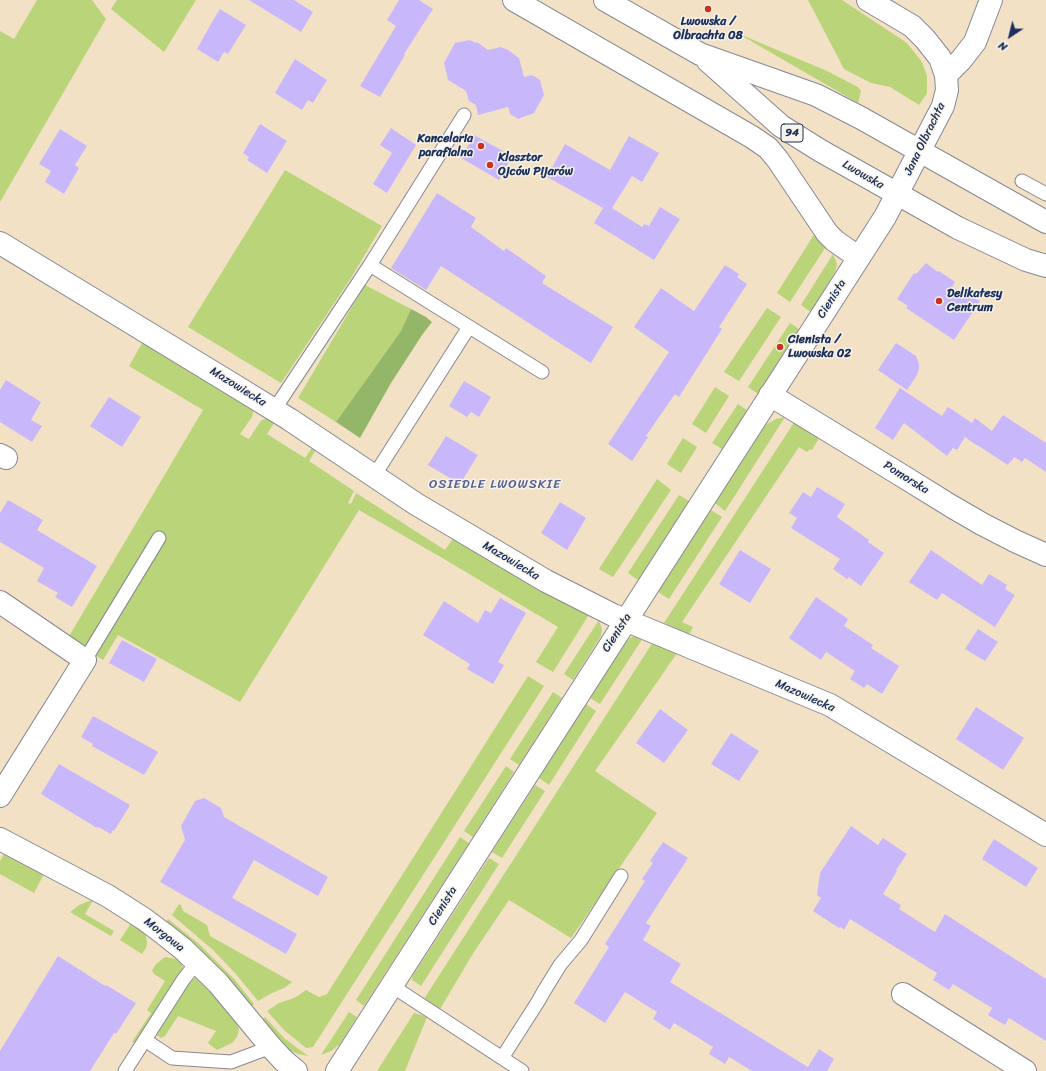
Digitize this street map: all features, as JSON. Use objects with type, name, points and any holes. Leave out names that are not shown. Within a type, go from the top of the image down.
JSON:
[{"type":"street","points":[[514,0],[752,136],[768,148],[778,160],[827,233],[835,241],[858,257]]},
{"type":"street","name":"Lwowska","points":[[605,0],[700,54],[816,95],[861,118],[1046,222]]},
{"type":"street","name":"Jana Olbrachta","points":[[868,0],[912,26],[925,39],[940,58],[946,75],[946,90],[943,106],[898,194]]},
{"type":"street","points":[[946,75],[961,60],[975,42],[991,0]]},
{"type":"street","name":"Lwowska","points":[[700,54],[781,126],[821,151],[958,228],[1026,260],[1046,266]]},
{"type":"street","name":"Cienista","points":[[337,1071],[898,194]]},
{"type":"street","name":"Mazowiecka","points":[[0,243],[214,372],[416,504],[546,581],[613,615],[830,705],[1046,835]]},
{"type":"street","name":"Pomorska","points":[[770,395],[957,510],[1015,541],[1046,555]]},
{"type":"street","points":[[0,602],[85,660],[0,796]]},
{"type":"street","name":"Morgowa","points":[[0,839],[108,896],[164,934],[183,949],[218,983],[271,1047],[296,1071]]},
{"type":"street","points":[[903,994],[1025,1071]]},
{"type":"lane","points":[[274,410],[370,265],[464,115]]},
{"type":"lane","points":[[1022,181],[1046,194]]},
{"type":"lane","points":[[370,265],[542,372]]},
{"type":"lane","points":[[374,476],[469,327]]},
{"type":"lane","points":[[85,660],[159,538]]},
{"type":"lane","points":[[502,1058],[560,965],[581,940],[621,876]]},
{"type":"lane","points":[[125,1071],[183,980],[197,962]]},
{"type":"lane","points":[[392,986],[522,1071]]},
{"type":"lane","points":[[145,1040],[172,1058],[231,1062],[271,1047]]},
{"type":"green space","points":[[37,0],[92,0],[106,19],[0,202],[0,31],[14,39]]},
{"type":"green space","points":[[117,0],[196,0],[164,52],[111,9]]},
{"type":"green space","points":[[808,0],[842,0],[907,43],[922,62],[927,76],[927,93],[919,105],[890,87],[871,83],[844,69]]},
{"type":"green space","points":[[737,33],[827,71],[858,87],[861,91],[858,103]]},
{"type":"green space","points":[[285,170],[382,226],[351,278],[281,383],[188,327]]},
{"type":"green space","points":[[815,233],[827,245],[790,302],[777,293]]},
{"type":"green space","points":[[833,254],[837,264],[836,269],[811,312],[801,305]]},
{"type":"green space","points":[[365,285],[411,309],[401,331],[336,422],[298,398]]},
{"type":"green space","points":[[767,308],[781,317],[739,381],[724,372]]},
{"type":"green space","points":[[411,309],[432,322],[391,383],[360,438],[336,422],[401,331]]},
{"type":"green space","points":[[790,323],[799,329],[758,394],[748,387]]},
{"type":"green space","points":[[145,338],[252,406],[252,417],[240,434],[249,439],[260,422],[267,418],[276,420],[267,434],[305,458],[314,445],[317,448],[309,461],[354,491],[348,503],[351,504],[356,493],[445,550],[455,536],[590,613],[553,672],[536,662],[558,627],[359,510],[240,702],[118,635],[103,660],[68,638],[203,410],[129,366]]},
{"type":"green space","points":[[715,387],[729,396],[706,433],[692,424]]},
{"type":"green space","points":[[738,404],[748,411],[722,449],[712,443]]},
{"type":"green space","points":[[785,417],[725,511],[715,503],[764,427],[776,419]]},
{"type":"green space","points":[[795,421],[818,435],[818,440],[812,450],[810,449],[807,452],[799,447],[682,622],[693,627],[689,635],[664,623]]},
{"type":"green space","points":[[683,438],[697,447],[681,473],[667,464]]},
{"type":"green space","points":[[657,479],[671,490],[613,577],[599,569]]},
{"type":"green space","points":[[679,495],[689,501],[638,580],[628,573]]},
{"type":"green space","points":[[711,510],[722,517],[669,599],[658,592]]},
{"type":"green space","points":[[599,620],[602,629],[601,636],[573,680],[564,674]]},
{"type":"green space","points":[[634,636],[643,638],[600,704],[590,698],[626,642]]},
{"type":"green space","points":[[653,642],[678,652],[595,771],[657,813],[571,938],[509,900],[474,952],[440,1009],[424,999]]},
{"type":"green space","points":[[528,676],[544,686],[313,1047],[306,1048],[284,1030],[267,1011],[279,1003],[294,998],[306,990],[319,997],[327,994]]},
{"type":"green space","points":[[553,692],[562,698],[519,765],[510,759]]},
{"type":"green space","points":[[586,704],[596,711],[549,785],[539,778]]},
{"type":"green space","points":[[506,766],[514,772],[473,837],[464,831]]},
{"type":"green space","points":[[535,785],[545,791],[502,858],[492,852]]},
{"type":"green space","points":[[460,837],[469,843],[364,1006],[356,1000]]},
{"type":"green space","points":[[5,852],[44,874],[34,893],[0,874],[0,861]]},
{"type":"green space","points":[[489,858],[499,864],[421,986],[412,980],[412,977]]},
{"type":"green space","points":[[94,899],[85,914],[114,931],[111,936],[70,912],[79,905]]},
{"type":"green space","points":[[179,904],[181,905],[183,911],[207,925],[210,936],[292,982],[284,988],[258,1001],[235,973],[212,949],[172,915]]},
{"type":"green space","points":[[168,919],[198,943],[235,980],[254,1004],[251,1006],[166,922]]},
{"type":"green space","points":[[131,923],[144,931],[147,942],[146,948],[142,954],[120,940]]},
{"type":"green space","points":[[165,957],[178,959],[182,962],[183,971],[178,981],[174,982],[136,1043],[132,1042],[151,1013],[147,1010],[165,981],[152,971],[156,964]]},
{"type":"green space","points":[[196,977],[230,1012],[239,1030],[237,1037],[232,1043],[217,1050],[208,1043],[216,1031],[178,1016],[165,1036],[161,1038],[155,1034],[188,984]]},
{"type":"green space","points":[[349,1012],[357,1017],[340,1044],[331,1051],[321,1055]]},
{"type":"green space","points":[[414,1013],[427,1017],[405,1071],[377,1071]]},
{"type":"green space","points":[[265,1017],[284,1038],[308,1056],[298,1054],[284,1046],[263,1019]]},
{"type":"building","points":[[249,0],[294,0],[313,12],[301,32]]},
{"type":"building","points":[[399,0],[419,0],[433,9],[404,54],[405,55],[380,97],[360,86],[396,26],[387,20]]},
{"type":"building","points":[[220,9],[246,25],[228,54],[224,52],[218,62],[197,49]]},
{"type":"building","points":[[470,40],[476,43],[477,42],[488,50],[501,47],[508,50],[519,58],[524,77],[532,75],[540,80],[544,95],[534,113],[518,119],[510,114],[508,107],[478,115],[476,105],[469,101],[466,91],[448,80],[444,63],[455,43]]},
{"type":"building","points":[[295,59],[327,80],[313,103],[308,100],[302,110],[275,93]]},
{"type":"building","points":[[260,124],[287,141],[267,173],[247,160],[249,157],[243,153]]},
{"type":"building","points":[[391,128],[416,145],[387,193],[373,184],[392,153],[380,145]]},
{"type":"building","points":[[60,129],[87,146],[75,165],[79,168],[64,194],[45,182],[51,171],[39,164]]},
{"type":"building","name":"Klasztor Ojców Pijarów","points":[[474,135],[512,156],[499,180],[461,158]]},
{"type":"building","points":[[629,136],[659,153],[642,182],[632,176],[612,208],[642,227],[644,224],[649,226],[660,207],[680,219],[654,260],[594,223],[603,208],[547,177],[565,144],[610,170]]},
{"type":"building","points":[[437,193],[476,218],[471,227],[504,251],[506,248],[546,276],[542,283],[613,327],[591,363],[441,266],[426,290],[391,268]]},
{"type":"building","name":"Delikatesy Centrum","points":[[926,263],[955,282],[952,287],[980,301],[954,340],[906,308],[908,306],[897,299],[914,273],[916,274]]},
{"type":"building","points":[[725,265],[739,274],[737,277],[747,284],[719,327],[722,329],[679,397],[675,394],[646,436],[648,437],[632,461],[608,444],[669,352],[634,327],[661,288],[694,311]]},
{"type":"building","points":[[896,343],[916,356],[919,364],[917,375],[907,390],[878,370]]},
{"type":"building","points":[[6,380],[41,402],[31,420],[42,426],[32,442],[0,422],[0,390]]},
{"type":"building","points":[[464,381],[491,397],[479,417],[471,412],[467,417],[449,406]]},
{"type":"building","points":[[900,388],[942,416],[948,407],[972,423],[975,418],[992,431],[1003,415],[1046,443],[1046,472],[1025,458],[1022,462],[1014,457],[1008,465],[965,437],[957,450],[953,448],[947,456],[904,423],[893,440],[875,428]]},
{"type":"building","points":[[109,397],[141,417],[122,447],[90,426]]},
{"type":"building","points":[[446,436],[478,455],[460,484],[428,465]]},
{"type":"building","points":[[817,487],[845,504],[837,517],[884,553],[861,586],[849,577],[847,579],[833,569],[840,559],[791,528],[797,518],[789,513],[803,492],[811,497]]},
{"type":"building","points":[[8,500],[43,520],[37,530],[97,566],[72,607],[55,597],[58,593],[37,581],[44,568],[0,542],[0,513]]},
{"type":"building","points":[[560,502],[586,518],[567,550],[541,533]]},
{"type":"building","points":[[740,550],[771,569],[750,603],[719,584]]},
{"type":"building","points":[[931,550],[982,585],[989,574],[1007,585],[1005,589],[1015,595],[995,627],[942,593],[937,600],[909,582]]},
{"type":"building","points":[[816,597],[848,619],[844,626],[873,645],[871,648],[899,666],[882,694],[867,684],[864,688],[850,679],[855,671],[826,652],[821,660],[789,638]]},
{"type":"building","points":[[500,598],[526,613],[498,662],[504,665],[493,684],[467,669],[470,664],[423,635],[444,601],[478,623],[485,610],[491,613]]},
{"type":"building","points":[[978,629],[998,642],[985,661],[965,649]]},
{"type":"building","points":[[122,640],[157,659],[144,682],[109,663]]},
{"type":"building","points":[[976,707],[1024,738],[1003,770],[956,739]]},
{"type":"building","points":[[660,709],[688,730],[664,763],[636,743]]},
{"type":"building","points":[[93,716],[158,752],[144,775],[92,746],[93,744],[81,737]]},
{"type":"building","points":[[731,733],[759,751],[739,781],[711,764]]},
{"type":"building","points":[[59,764],[130,805],[111,834],[98,827],[97,828],[41,794]]},
{"type":"building","points":[[204,798],[221,808],[224,817],[328,877],[318,896],[254,860],[232,898],[297,934],[286,954],[160,882],[185,840],[181,826],[195,801]]},
{"type":"building","points":[[851,826],[878,845],[883,838],[907,854],[896,870],[897,871],[883,894],[901,905],[899,909],[935,932],[945,914],[1046,979],[1046,1041],[1009,1018],[1005,1025],[988,1015],[992,1008],[953,984],[949,990],[933,980],[937,973],[850,919],[844,930],[813,911],[821,898],[817,895],[820,873]]},
{"type":"building","points":[[994,839],[1038,868],[1026,887],[982,859]]},
{"type":"building","points":[[663,842],[688,858],[646,923],[651,926],[643,940],[681,964],[670,982],[808,1067],[819,1049],[834,1059],[827,1071],[752,1071],[729,1057],[725,1064],[709,1054],[713,1047],[674,1023],[670,1030],[653,1019],[657,1012],[625,992],[605,1023],[574,1003],[609,947],[605,944],[645,881],[642,879],[653,863],[650,861]]},
{"type":"building","points":[[58,956],[105,986],[106,985],[136,1003],[116,1034],[114,1033],[90,1071],[0,1071],[0,1051]]},
{"type":"place","name":"Lwowska / Olbrachta 08","points":[[708,9]]},
{"type":"place","name":"Kancelaria parafialna","points":[[481,146]]},
{"type":"place","name":"Klasztor Ojców Pijarów","points":[[490,165]]},
{"type":"place","name":"Delikatesy Centrum","points":[[939,301]]},
{"type":"place","name":"Cienista / Lwowska 02","points":[[780,347]]},
{"type":"district","name":"OSIEDLE LWOWSKIE","points":[[495,485]]}]
